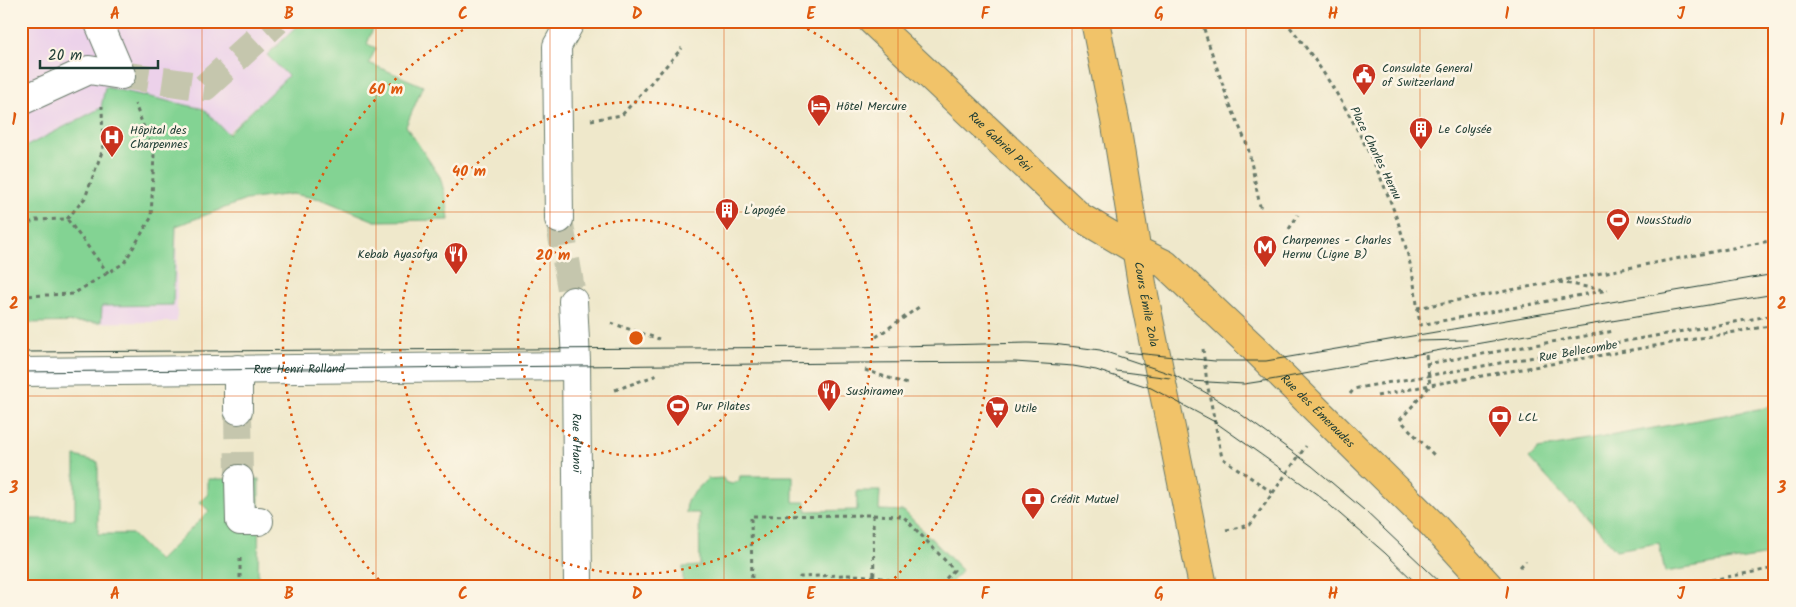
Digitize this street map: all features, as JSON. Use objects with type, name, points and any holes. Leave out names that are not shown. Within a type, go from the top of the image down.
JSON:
[{"type":"main road","name":"Rue Gabriel Péri","points":[[872,21],[1080,217],[1136,250]]},
{"type":"main road","name":"Cours Émile Zola","points":[[1095,21],[1109,90],[1154,349],[1204,586]]},
{"type":"main road","name":"Rue des Émeraudes","points":[[1136,250],[1165,264],[1255,349],[1432,525],[1489,586]]},
{"type":"street","points":[[21,101],[89,70],[121,75],[98,21]]},
{"type":"street","points":[[559,219],[557,46],[571,21]]},
{"type":"street","name":"Rue d'Hanoï","points":[[572,301],[576,366],[578,586]]},
{"type":"street","name":"Rue Henri Rolland","points":[[21,372],[576,366]]},
{"type":"street","points":[[238,369],[238,410]]},
{"type":"street","points":[[239,479],[240,521],[259,521]]},
{"type":"path","points":[[1202,21],[1228,100],[1248,148],[1261,211]]},
{"type":"path","name":"Place Charles Hernu","points":[[1285,21],[1301,40],[1332,87],[1369,154],[1394,210],[1411,268],[1418,308]]},
{"type":"path","points":[[558,124],[622,115],[682,48]]},
{"type":"path","points":[[21,296],[73,294],[108,273],[124,263],[151,218],[154,154],[133,99]]},
{"type":"path","points":[[21,226],[36,220],[67,219],[85,198],[103,149],[102,101]]},
{"type":"path","points":[[1289,229],[1298,215]]},
{"type":"path","points":[[67,219],[108,273]]},
{"type":"path","points":[[1556,281],[1608,290],[1420,325],[1418,308],[1556,281],[1775,240]]},
{"type":"path","points":[[876,337],[919,307]]},
{"type":"path","points":[[1354,389],[1775,315]]},
{"type":"path","points":[[611,323],[659,339]]},
{"type":"path","name":"Rue Bellecombe","points":[[1377,396],[1430,385],[1775,326]]},
{"type":"path","points":[[1426,364],[1614,331]]},
{"type":"path","points":[[1202,343],[1206,383],[1222,458],[1273,493]]},
{"type":"path","points":[[1426,355],[1430,385],[1401,422],[1434,455]]},
{"type":"path","points":[[865,370],[910,385]]},
{"type":"path","points":[[615,390],[660,374]]},
{"type":"path","points":[[1239,528],[1250,525],[1304,449],[1328,422]]},
{"type":"path","points":[[873,515],[874,586]]},
{"type":"path","points":[[752,586],[751,516],[873,515],[904,516],[954,570],[939,586]]},
{"type":"path","points":[[1520,567],[1526,561]]},
{"type":"path","points":[[1680,586],[1775,568]]},
{"type":"path","points":[[800,586],[800,577],[874,576],[894,581],[900,586]]},
{"type":"shaded area","name":"Hôpital des Charpennes","points":[[21,21],[303,21],[267,55],[288,76],[176,181],[177,322],[21,323]]},
{"type":"green space","points":[[303,21],[376,21],[367,44],[376,48],[369,63],[423,86],[406,126],[440,177],[447,202],[449,220],[375,221],[321,199],[292,194],[246,200],[176,226],[173,305],[102,306],[101,322],[21,323],[21,149],[101,108],[105,87],[204,109],[228,134],[288,76],[267,55]]},
{"type":"green space","points":[[1775,406],[1775,554],[1665,572],[1659,543],[1616,550],[1573,502],[1571,504],[1529,458],[1538,449]]},
{"type":"green space","points":[[75,456],[98,462],[98,534],[132,534],[159,561],[209,511],[200,502],[208,494],[208,479],[259,479],[258,586],[21,586],[21,519],[75,519]]},
{"type":"green space","points":[[740,476],[793,476],[793,502],[806,502],[806,511],[857,510],[857,491],[880,491],[879,510],[904,511],[962,570],[948,586],[683,586],[683,567],[700,566],[699,513],[686,513],[687,500],[707,479],[723,478],[725,482],[732,484],[739,481]]},
{"type":"tunnel","points":[[121,75],[205,87],[277,21]]},
{"type":"tunnel","points":[[559,219],[573,301]]},
{"type":"tunnel","points":[[238,410],[239,479]]},
{"type":"tram line","points":[[1125,352],[1215,361],[1266,361],[1775,274]]},
{"type":"tram line","points":[[1190,381],[1244,384],[1775,294]]},
{"type":"tram line","points":[[1417,341],[1467,340]]},
{"type":"tram line","points":[[21,352],[854,347],[1028,343],[1100,350],[1174,375],[1239,413],[1312,466],[1364,510],[1444,586]]},
{"type":"tram line","points":[[21,372],[1015,362],[1073,366],[1096,370],[1151,388],[1215,422],[1318,495],[1385,553],[1419,586]]},
{"type":"tram line","points":[[1116,371],[1170,378]]},
{"type":"place","name":"Consulate General of Switzerland","points":[[1364,96]]},
{"type":"place","name":"Hôtel Mercure","points":[[819,127]]},
{"type":"place","name":"Le Colysée","points":[[1421,150]]},
{"type":"place","name":"Hôpital des Charpennes","points":[[112,158]]},
{"type":"place","name":"L'apogée","points":[[727,231]]},
{"type":"place","name":"NousStudio","points":[[1618,241]]},
{"type":"place","name":"Charpennes - Charles Hernu (Ligne B)","points":[[1265,268]]},
{"type":"place","name":"Kebab Ayasofya","points":[[456,275]]},
{"type":"place","name":"Sushiramen","points":[[829,412]]},
{"type":"place","name":"Pur Pilates","points":[[678,427]]},
{"type":"place","name":"Utile","points":[[997,429]]},
{"type":"place","name":"LCL","points":[[1500,438]]},
{"type":"place","name":"Crédit Mutuel","points":[[1033,520]]}]
